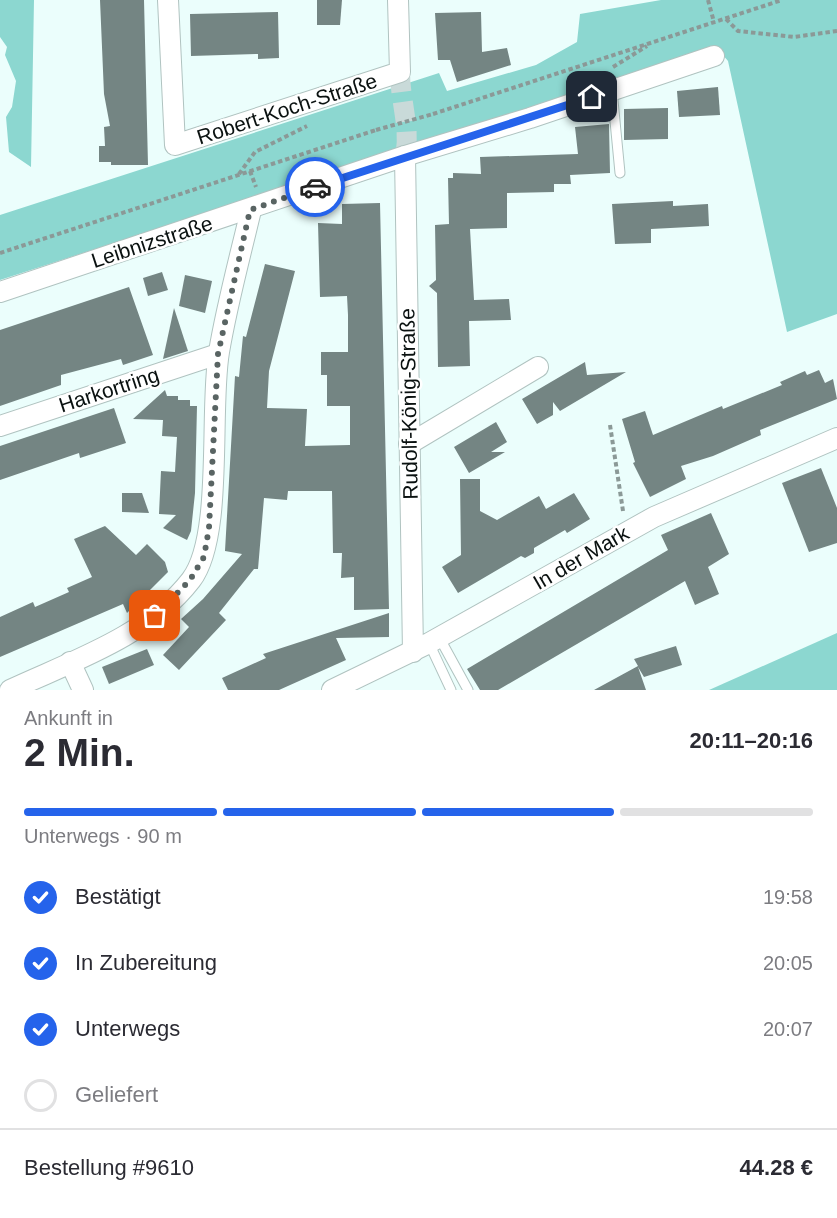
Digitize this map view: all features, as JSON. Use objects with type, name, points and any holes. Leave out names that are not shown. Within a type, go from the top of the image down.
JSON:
[{"type":"street","name":"Robert-Koch-Straße","points":[[168,0],[176,145],[400,72],[398,0]]},
{"type":"street","name":"Leibnizstraße","points":[[0,292],[250,210],[405,156],[714,56]]},
{"type":"street","name":"Rudolf-König-Straße","points":[[405,156],[409,444],[427,644]]},
{"type":"street","points":[[10,690],[142,625],[168,606],[199,569],[209,528],[218,354],[250,210]]},
{"type":"street","name":"Harkortring","points":[[0,426],[218,354]]},
{"type":"street","points":[[409,444],[538,367]]},
{"type":"street","name":"In der Mark","points":[[332,690],[427,644],[632,528],[837,438]]},
{"type":"street","points":[[70,662],[83,690]]},
{"type":"lane","points":[[612,90],[620,173]]},
{"type":"lane","points":[[427,644],[451,690]]},
{"type":"lane","points":[[427,644],[468,690]]},
{"type":"path","points":[[708,0],[714,22]]},
{"type":"path","points":[[0,253],[782,0]]},
{"type":"path","points":[[726,19],[738,31],[794,37],[837,31]]},
{"type":"path","points":[[238,175],[255,152],[313,122]]},
{"type":"path","points":[[610,424],[622,508],[632,528]]},
{"type":"shaded area","points":[[0,0],[34,0],[31,167],[9,152],[6,117],[12,107],[16,81],[5,55],[7,47],[0,37]]},
{"type":"shaded area","points":[[661,0],[837,0],[837,314],[787,332],[728,61],[716,47],[0,280],[0,215],[439,73],[447,91],[536,65],[577,42],[580,14]]},
{"type":"shaded area","points":[[837,633],[837,690],[709,690]]},
{"type":"building","points":[[100,0],[144,0],[148,165],[111,165],[111,162],[99,162],[99,146],[105,146],[104,127],[110,126],[104,94]]},
{"type":"building","points":[[317,0],[342,0],[340,25],[317,25]]},
{"type":"building","points":[[278,12],[279,58],[258,59],[258,54],[191,56],[190,14]]},
{"type":"building","points":[[481,12],[482,52],[507,48],[511,65],[457,82],[450,60],[438,60],[435,13]]},
{"type":"building","points":[[718,87],[720,115],[679,117],[677,91]]},
{"type":"building","points":[[668,108],[668,139],[624,140],[624,109]]},
{"type":"building","points":[[609,124],[610,173],[570,175],[571,184],[554,184],[554,192],[507,193],[507,228],[470,229],[474,300],[509,299],[511,320],[469,321],[470,366],[438,367],[437,293],[429,286],[436,280],[435,225],[449,224],[448,178],[453,178],[453,173],[481,174],[480,157],[578,154],[575,127]]},
{"type":"building","points":[[673,201],[673,206],[708,204],[709,226],[651,229],[651,243],[615,244],[612,204]]},
{"type":"building","points":[[380,203],[389,609],[354,610],[354,577],[341,578],[342,553],[333,553],[332,491],[288,491],[287,500],[264,498],[258,569],[254,569],[219,613],[226,620],[179,670],[163,655],[189,627],[181,619],[203,599],[242,554],[225,551],[235,376],[239,377],[243,336],[246,337],[265,264],[295,271],[269,371],[267,408],[307,409],[305,446],[350,445],[350,406],[327,406],[327,375],[321,375],[321,352],[348,352],[348,315],[347,296],[320,297],[318,223],[342,224],[342,204]]},
{"type":"building","points":[[162,272],[168,290],[148,296],[143,278]]},
{"type":"building","points":[[185,275],[212,281],[205,313],[179,306]]},
{"type":"building","points":[[129,287],[153,355],[123,365],[121,359],[61,375],[61,385],[0,406],[0,330]]},
{"type":"building","points":[[174,308],[188,351],[163,359]]},
{"type":"building","points":[[585,362],[587,375],[626,372],[560,411],[553,402],[553,415],[537,424],[522,399]]},
{"type":"building","points":[[819,370],[825,383],[833,379],[837,399],[760,430],[761,435],[713,456],[681,466],[686,479],[650,497],[633,463],[635,462],[622,419],[645,411],[653,435],[722,406],[723,409],[782,385],[780,382],[805,371],[807,375]]},
{"type":"building","points":[[165,390],[167,396],[178,396],[178,400],[190,400],[190,406],[197,406],[195,493],[191,531],[187,540],[163,528],[176,515],[159,514],[161,471],[175,472],[177,437],[162,436],[163,420],[133,419]]},
{"type":"building","points":[[114,408],[126,443],[80,458],[79,453],[0,480],[0,446]]},
{"type":"building","points":[[496,422],[507,442],[491,452],[505,452],[469,473],[454,447]]},
{"type":"building","points":[[821,468],[837,508],[837,543],[809,552],[782,483]]},
{"type":"building","points":[[460,479],[480,479],[480,511],[497,520],[539,496],[546,509],[574,493],[590,519],[567,533],[565,530],[534,548],[534,553],[525,558],[521,556],[458,593],[442,567],[461,555]]},
{"type":"building","points":[[122,493],[142,493],[149,513],[122,512]]},
{"type":"building","points":[[711,513],[729,554],[708,567],[719,594],[695,605],[685,581],[498,690],[480,690],[467,669],[668,550],[661,535]]},
{"type":"building","points":[[105,526],[136,555],[147,544],[165,562],[168,572],[127,613],[123,604],[0,657],[0,617],[33,602],[35,607],[69,592],[67,588],[92,577],[74,539]]},
{"type":"building","points":[[389,613],[389,637],[336,638],[346,660],[279,690],[228,690],[222,678],[266,658],[263,654]]},
{"type":"building","points":[[676,646],[682,665],[644,677],[638,667],[646,690],[594,690],[638,666],[634,659]]},
{"type":"building","points":[[147,649],[154,665],[109,684],[102,667]]},
{"type":"tunnel","points":[[400,72],[407,136],[405,156]]},
{"type":"way so far","points":[[155,616],[179,594],[199,569],[204,557],[209,528],[218,354],[250,210],[315,187]]},
{"type":"route","points":[[315,187],[592,97]]}]
